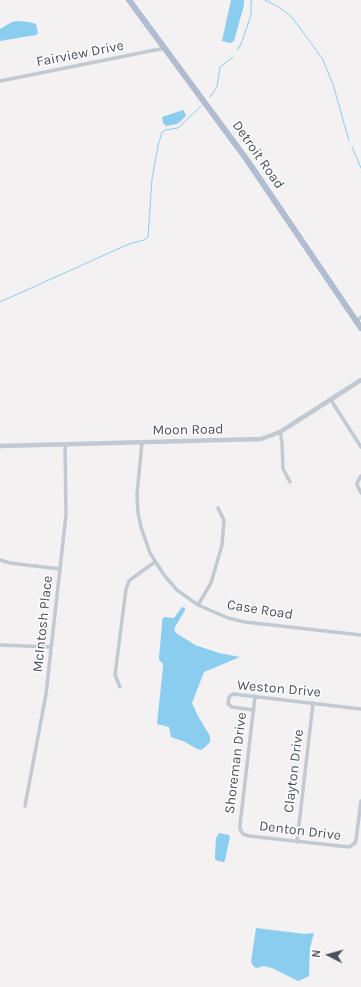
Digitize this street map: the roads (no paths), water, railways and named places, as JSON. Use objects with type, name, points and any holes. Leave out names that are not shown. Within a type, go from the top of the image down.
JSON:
[{"type":"main road","name":"Detroit Road","points":[[128,0],[247,160],[359,319],[361,328]]},
{"type":"street","name":"Fairview Drive","points":[[0,81],[165,48]]},
{"type":"street","name":"Moon Road","points":[[0,446],[267,438],[280,432],[361,380]]},
{"type":"street","points":[[331,400],[361,447]]},
{"type":"street","points":[[280,432],[283,469],[290,482]]},
{"type":"street","name":"Case Road","points":[[142,442],[137,488],[138,513],[144,540],[155,562],[177,590],[198,605],[218,614],[237,620],[361,635]]},
{"type":"street","name":"McIntosh Place","points":[[25,806],[46,694],[67,511],[65,444]]},
{"type":"street","points":[[361,476],[357,485],[361,493]]},
{"type":"street","points":[[198,605],[211,583],[222,545],[224,520],[218,508]]},
{"type":"street","points":[[0,560],[10,563],[60,569]]},
{"type":"street","points":[[120,687],[115,675],[126,589],[129,581],[155,562]]},
{"type":"street","points":[[0,645],[51,648]]},
{"type":"street","name":"Weston Drive","points":[[254,710],[232,707],[228,704],[228,700],[233,694],[361,709]]},
{"type":"street","name":"Shoreman Drive","points":[[241,832],[240,825],[255,696]]},
{"type":"street","name":"Clayton Drive","points":[[297,842],[313,703]]},
{"type":"street","name":"Denton Drive","points":[[241,832],[249,836],[345,848],[351,847],[355,843],[361,801]]},
{"type":"water","points":[[231,0],[244,0],[244,5],[234,41],[230,43],[222,41]]},
{"type":"water","points":[[17,21],[36,24],[38,33],[36,35],[0,41],[0,29],[12,22]]},
{"type":"water","points":[[183,110],[186,115],[177,124],[166,126],[163,123],[162,117]]},
{"type":"water","points":[[182,607],[185,608],[185,610],[174,629],[176,633],[195,645],[219,653],[240,657],[204,672],[192,703],[210,736],[210,742],[201,750],[171,737],[169,727],[157,724],[163,667],[163,664],[159,660],[162,620],[164,617],[174,618]]},
{"type":"water","points":[[219,833],[229,835],[230,837],[224,862],[215,859],[216,838]]},
{"type":"water","points":[[256,928],[305,934],[314,933],[310,948],[309,976],[298,981],[272,968],[264,966],[257,968],[254,967],[251,962]]},
{"type":"waterway","points":[[237,50],[241,44],[251,15],[251,1],[253,0]]},
{"type":"waterway","points":[[265,0],[291,16],[322,58],[333,84],[349,141]]},
{"type":"waterway","points":[[210,97],[217,87],[220,67],[233,57]]},
{"type":"waterway","points":[[0,302],[129,244],[144,240],[148,237],[152,179],[162,132],[165,130],[178,128],[201,106]]},
{"type":"waterway","points":[[352,147],[361,168]]}]
